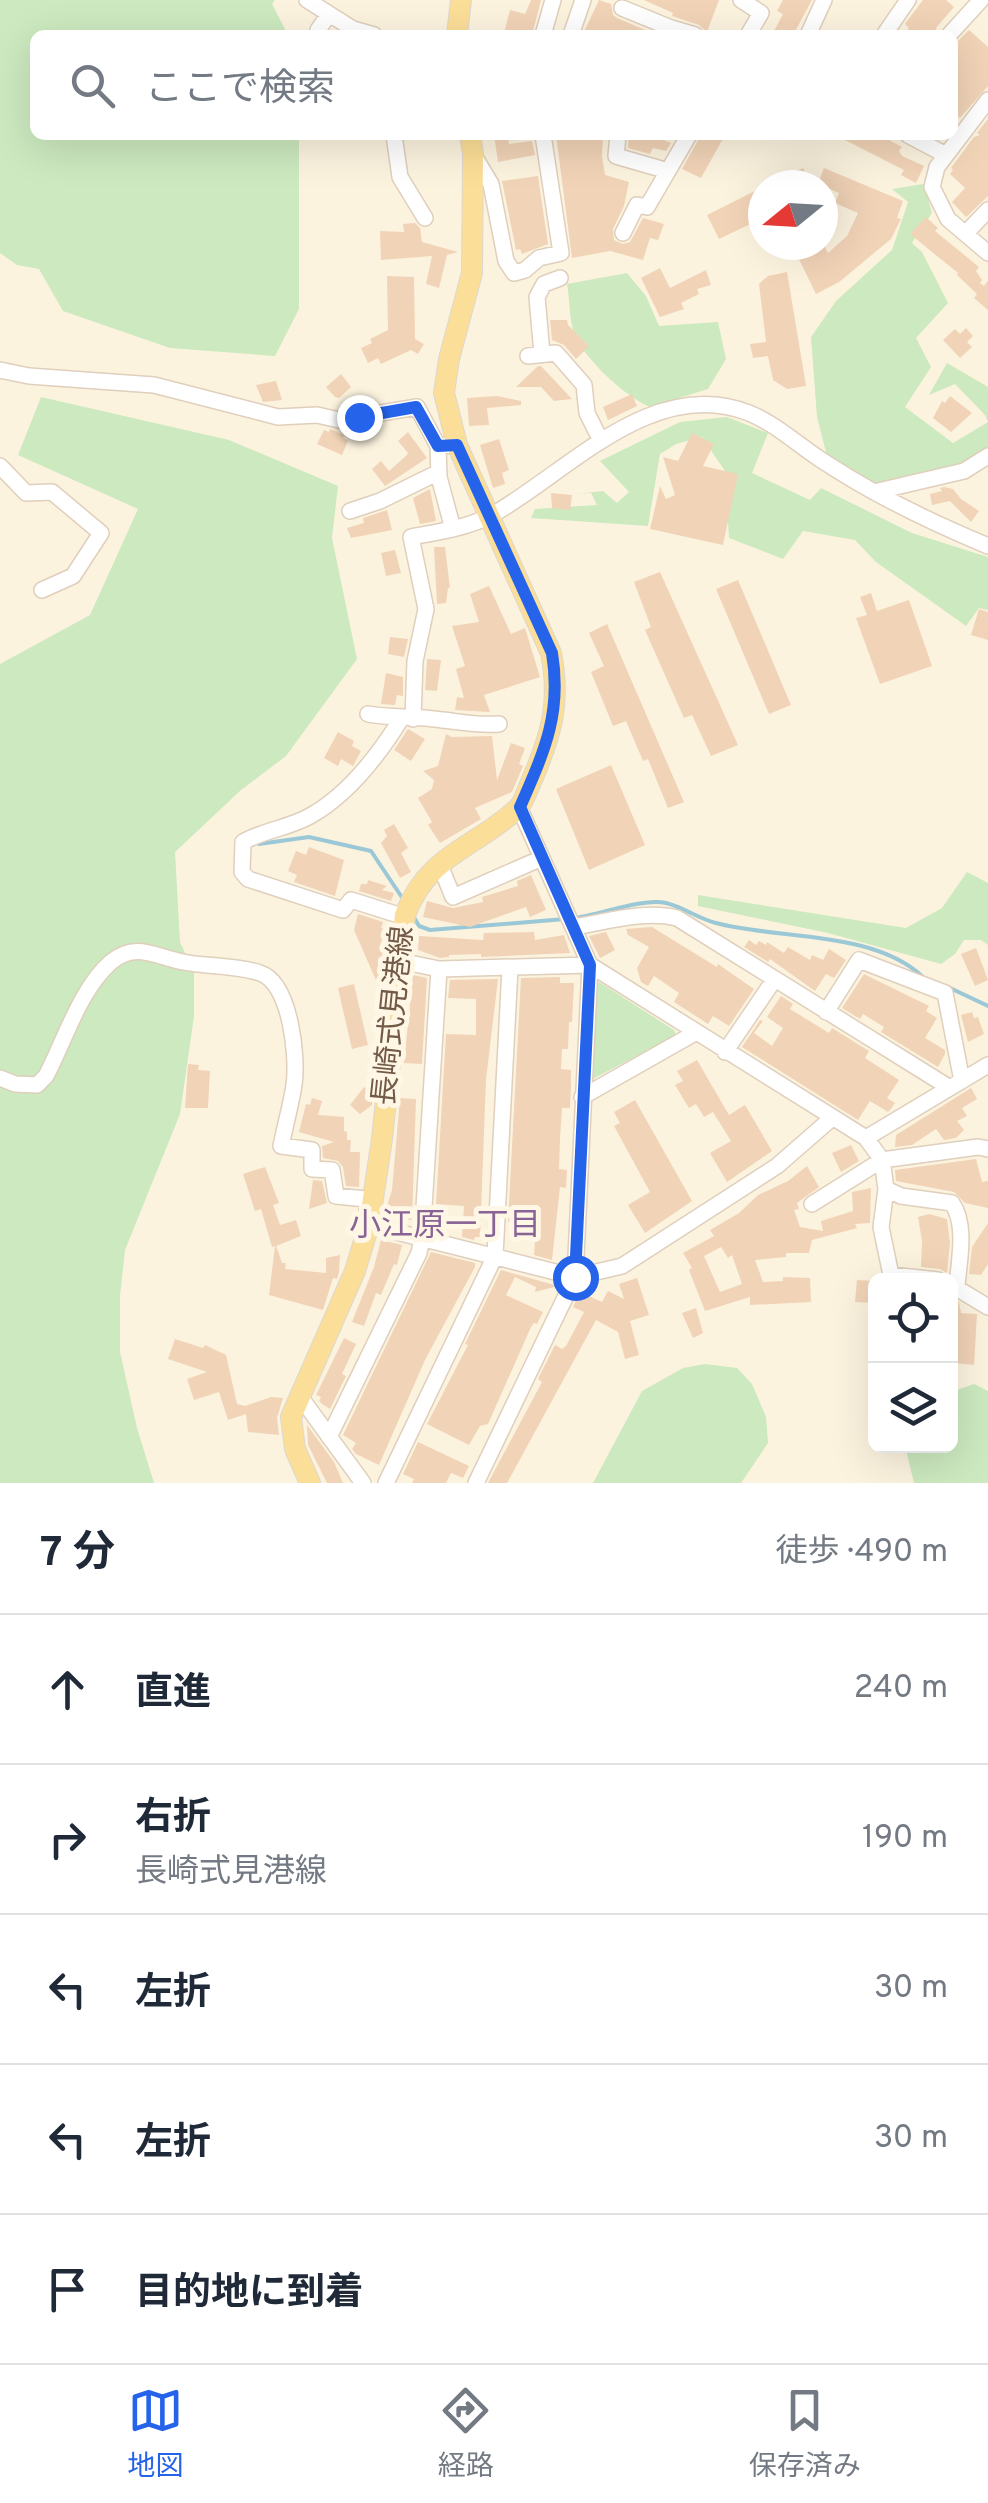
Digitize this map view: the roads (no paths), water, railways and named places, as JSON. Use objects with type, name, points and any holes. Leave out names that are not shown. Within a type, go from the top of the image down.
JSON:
[{"type":"main road","points":[[458,30],[461,0]]},
{"type":"main road","points":[[472,144],[472,273],[444,393],[448,445],[490,516],[552,653],[557,684],[554,716],[545,750],[520,807]]},
{"type":"main road","name":"長崎式見港線","points":[[310,1483],[295,1450],[291,1417],[355,1271],[369,1225],[407,910],[440,865],[520,807]]},
{"type":"street","points":[[307,0],[356,30]]},
{"type":"street","points":[[544,30],[553,0]]},
{"type":"street","points":[[573,30],[583,0]]},
{"type":"street","points":[[641,0],[666,29]]},
{"type":"street","points":[[741,0],[761,12]]},
{"type":"street","points":[[751,30],[774,0]]},
{"type":"street","points":[[810,30],[824,0]]},
{"type":"street","points":[[887,30],[908,0]]},
{"type":"street","points":[[954,30],[981,0]]},
{"type":"street","points":[[622,8],[666,29]]},
{"type":"street","points":[[318,30],[328,14]]},
{"type":"street","points":[[958,139],[988,100]]},
{"type":"street","points":[[395,140],[400,177],[425,218]]},
{"type":"street","points":[[472,144],[490,184],[506,261],[514,273],[526,270],[539,258],[561,253],[544,140]]},
{"type":"street","points":[[618,140],[616,156],[668,171]]},
{"type":"street","points":[[622,233],[637,205],[648,207],[686,140]]},
{"type":"street","points":[[918,140],[946,155]]},
{"type":"street","points":[[957,140],[937,167],[932,187],[948,218],[988,252]]},
{"type":"street","points":[[967,232],[988,210]]},
{"type":"street","points":[[560,278],[544,284],[537,297],[535,355],[556,353],[584,385],[587,413],[601,441]]},
{"type":"street","points":[[1,375],[154,385],[278,418],[317,416],[339,420],[416,407],[448,445],[439,472],[453,529]]},
{"type":"street","points":[[407,910],[351,900],[343,910],[248,880],[241,868],[244,842],[308,817],[336,798],[407,719],[426,624],[411,537],[453,529],[490,516],[601,441],[650,416],[693,404],[720,404],[768,422],[874,492],[988,546]]},
{"type":"street","points":[[874,492],[964,471],[988,456]]},
{"type":"street","points":[[0,466],[26,493],[52,492],[101,533],[73,576],[42,590]]},
{"type":"street","points":[[350,510],[380,501],[439,472]]},
{"type":"street","points":[[368,714],[431,718],[474,726],[499,724]]},
{"type":"street","points":[[476,1483],[575,1277],[590,965],[520,807]]},
{"type":"street","points":[[440,865],[453,897],[542,858]]},
{"type":"street","points":[[573,928],[637,917],[677,918],[826,1012],[956,1084]]},
{"type":"street","points":[[0,1078],[15,1084],[38,1085],[98,976],[114,960],[130,952],[143,949],[180,962],[264,974],[282,996],[296,1064],[281,1146],[312,1150],[312,1169],[332,1170],[336,1196],[366,1199],[369,1225],[575,1277],[622,1266],[777,1166],[832,1118]]},
{"type":"street","points":[[826,1012],[859,960],[945,993],[956,1084]]},
{"type":"street","points":[[400,962],[439,968],[590,965],[866,1138],[882,1160],[886,1189],[882,1228],[891,1273]]},
{"type":"street","points":[[329,1436],[419,1252],[439,968]]},
{"type":"street","points":[[386,1483],[496,1256],[510,968]]},
{"type":"street","points":[[725,1052],[774,980]]},
{"type":"street","points":[[582,1097],[695,1033]]},
{"type":"street","points":[[866,1138],[988,1065]]},
{"type":"street","points":[[812,1204],[882,1160],[958,1149],[988,1149]]},
{"type":"street","points":[[886,1189],[956,1207],[960,1232],[955,1273]]},
{"type":"street","points":[[958,1288],[988,1307]]},
{"type":"street","points":[[299,1395],[363,1483]]},
{"type":"waterway","points":[[259,844],[309,837],[371,851],[405,902]]},
{"type":"waterway","points":[[574,918],[633,905],[666,903],[716,923],[879,951],[923,977]]},
{"type":"waterway","points":[[412,914],[419,926],[430,930],[565,919]]},
{"type":"waterway","points":[[950,988],[988,1006]]},
{"type":"district","name":"小江原一丁目","points":[[445,1227]]}]
